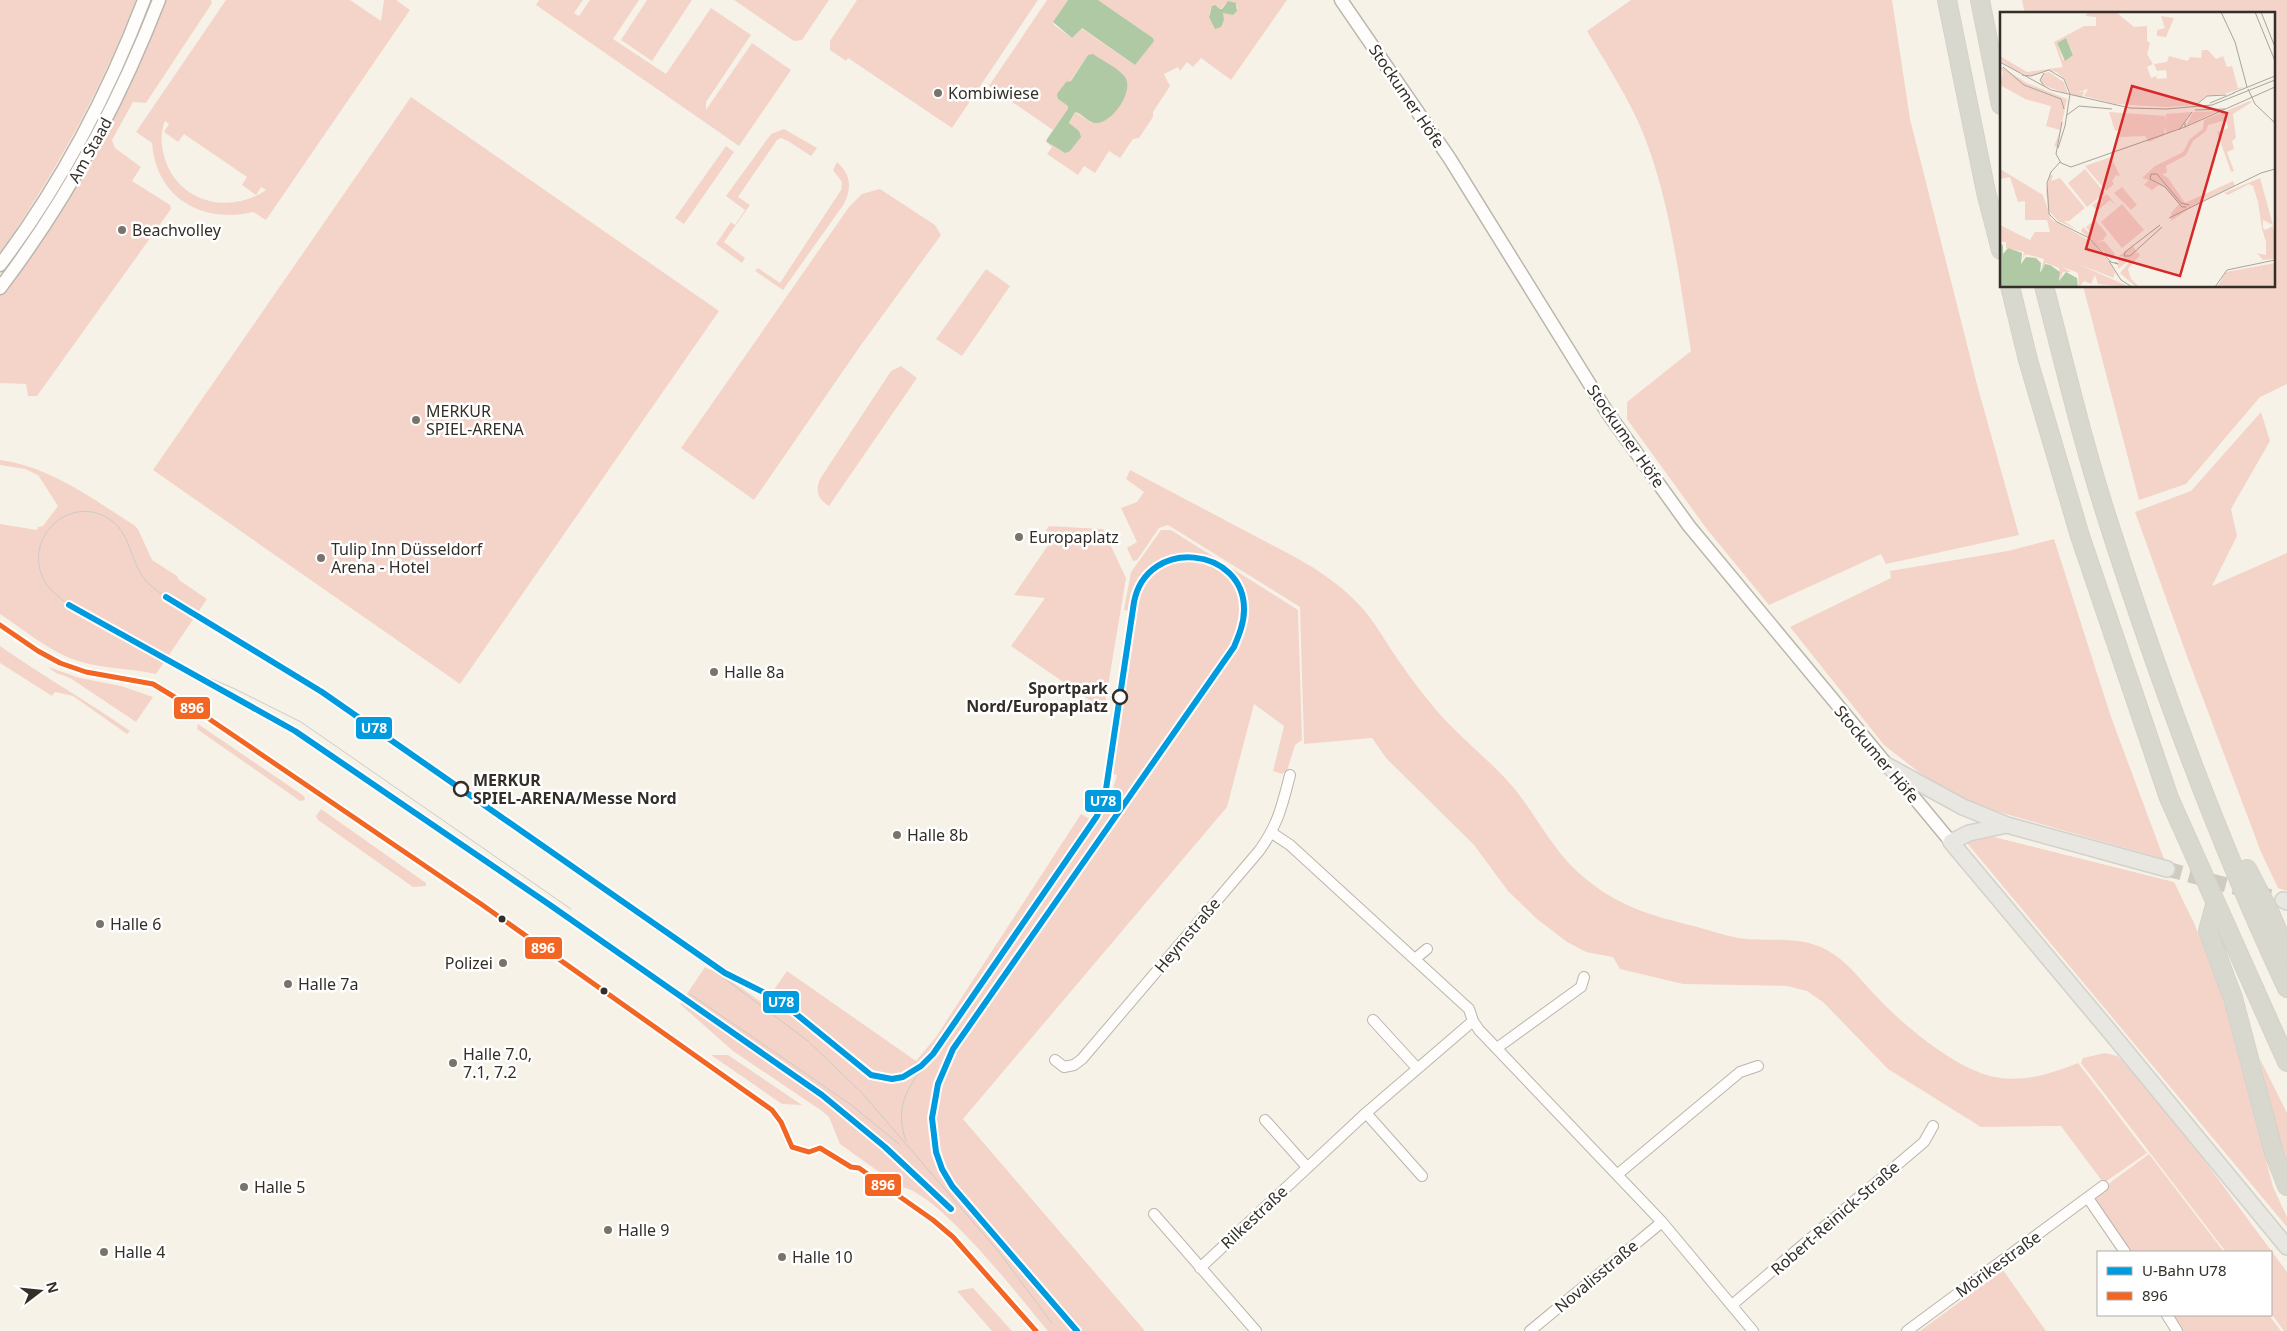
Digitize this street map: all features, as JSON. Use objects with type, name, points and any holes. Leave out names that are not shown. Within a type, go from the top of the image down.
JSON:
[{"type":"highway","points":[[1948,0],[1986,192],[2000,246]]},
{"type":"highway","points":[[1980,0],[2000,100]]},
{"type":"highway","points":[[2010,288],[2028,360],[2083,545],[2169,798],[2215,905],[2287,1062]]},
{"type":"highway","points":[[2045,288],[2109,525],[2158,670],[2216,822],[2287,988]]},
{"type":"highway","points":[[2216,822],[2244,863],[2270,913],[2287,953]]},
{"type":"highway","points":[[2215,905],[2208,931],[2233,998],[2274,1153],[2287,1186]]},
{"type":"main road","points":[[1888,766],[1963,807],[2007,825],[2167,869]]},
{"type":"main road","points":[[2007,825],[1969,833],[1951,842],[2287,1247]]},
{"type":"street","name":"Am Staad","points":[[0,265],[34,217],[83,133],[119,61],[144,0]]},
{"type":"street","name":"Am Staad","points":[[0,288],[44,227],[90,150],[125,83],[159,0]]},
{"type":"street","name":"Stockumer Höfe","points":[[1341,0],[1450,159],[1577,364],[1689,526],[1951,842]]},
{"type":"street","name":"Heymstraße","points":[[1056,1060],[1064,1067],[1074,1065],[1082,1059],[1272,833],[1280,815],[1290,775]]},
{"type":"street","points":[[1272,833],[1290,845],[1416,958],[1469,1009],[1473,1021],[1662,1222],[1753,1331]]},
{"type":"street","points":[[1416,958],[1427,949]]},
{"type":"street","points":[[1497,1048],[1581,987],[1584,977]]},
{"type":"street","points":[[1374,1020],[1416,1068]]},
{"type":"street","name":"Rilkestraße","points":[[1200,1268],[1366,1113],[1416,1068],[1473,1021]]},
{"type":"street","points":[[1618,1174],[1740,1072],[1758,1066]]},
{"type":"street","points":[[1366,1113],[1422,1176]]},
{"type":"street","points":[[1265,1120],[1307,1167]]},
{"type":"street","name":"Robert-Reinick-Straße","points":[[1732,1305],[1924,1142],[1933,1126]]},
{"type":"street","name":"Mörikestraße","points":[[1907,1331],[2103,1186]]},
{"type":"street","points":[[2088,1198],[2124,1251]]},
{"type":"street","points":[[1154,1214],[1256,1331]]},
{"type":"street","name":"Novalisstraße","points":[[1530,1331],[1662,1222]]},
{"type":"street","points":[[2168,1316],[2177,1331]]},
{"type":"shaded area","points":[[0,0],[136,0],[108,66],[76,131],[40,193],[0,253]]},
{"type":"shaded area","points":[[164,0],[211,0],[212,3],[146,103],[133,102],[112,140],[115,148],[141,167],[132,181],[170,205],[171,209],[37,396],[28,396],[26,384],[0,383],[0,295],[27,263],[73,191]]},
{"type":"shaded area","points":[[226,0],[350,0],[381,21],[384,0],[396,0],[410,10],[266,220],[253,212],[234,215],[216,214],[200,210],[185,203],[172,192],[162,179],[155,162],[152,143],[136,132]],"holes":[[[165,121],[169,124],[164,132],[178,142],[184,134],[247,177],[242,185],[256,195],[261,187],[266,190],[252,198],[237,202],[222,203],[194,195],[182,186],[172,174],[165,159],[162,144],[163,126]]]},
{"type":"shaded area","points":[[539,0],[583,0],[574,13],[579,16],[590,0],[639,0],[613,39],[666,74],[711,8],[751,35],[706,102],[706,110],[752,43],[791,70],[739,146],[536,5]]},
{"type":"shaded area","points":[[647,0],[692,0],[652,61],[621,40]]},
{"type":"shaded area","points":[[734,0],[829,0],[802,40],[794,41]]},
{"type":"shaded area","name":"Kombiwiese","points":[[857,0],[1038,0],[952,128],[848,58],[846,61],[830,50],[830,41]]},
{"type":"shaded area","points":[[1047,0],[1068,0],[1053,22],[1054,25],[1072,38],[1081,28],[1135,65],[1153,38],[1098,0],[1287,0],[1231,80],[1201,58],[1193,67],[1187,62],[1180,71],[1178,67],[1164,74],[1170,86],[1139,138],[1133,139],[1120,158],[1109,151],[1095,173],[1084,166],[1078,175],[1047,154],[1052,147],[1045,141],[1047,139],[1047,142],[1065,153],[1079,131],[1069,124],[1075,112],[1092,123],[1088,55],[1058,99],[1068,106],[1069,109],[1053,130],[989,86]],"holes":[[[1236,3],[1238,8],[1234,14],[1225,12],[1222,14],[1224,20],[1221,26],[1210,20],[1209,14],[1213,5],[1221,9],[1225,4]]]},
{"type":"shaded area","points":[[1068,0],[1098,0],[1153,38],[1154,41],[1135,65],[1082,28],[1072,38],[1053,22]]},
{"type":"shaded area","points":[[1631,0],[1892,0],[1910,119],[1978,388],[2019,535],[1886,564],[1881,554],[1769,605],[1706,528],[1627,419],[1627,402],[1691,351],[1664,199],[1649,149],[1629,103],[1587,31]]},
{"type":"shaded area","points":[[2022,0],[2287,0],[2287,384],[2260,397],[2186,484],[2139,500],[2084,288],[2274,288],[2274,12],[2025,12]]},
{"type":"shaded area","points":[[1228,1],[1236,3],[1237,11],[1233,15],[1223,13],[1224,20],[1221,27],[1215,29],[1209,17],[1212,6],[1215,5],[1222,9]]},
{"type":"shaded area","points":[[1093,54],[1125,77],[1127,90],[1120,106],[1108,119],[1101,122],[1092,122],[1075,112],[1069,123],[1079,131],[1081,137],[1070,151],[1065,153],[1047,142],[1047,139],[1068,109],[1068,106],[1058,99],[1057,94],[1066,82],[1071,81],[1088,55]]},
{"type":"shaded area","name":"MERKUR SPIEL-ARENA","points":[[411,97],[719,311],[460,684],[153,470]]},
{"type":"shaded area","points":[[784,129],[817,148],[811,156],[788,141],[781,138],[777,140],[738,197],[750,205],[724,242],[745,258],[742,263],[716,244],[731,222],[735,225],[745,210],[726,196],[771,134]]},
{"type":"shaded area","points":[[726,146],[734,152],[684,224],[675,218]]},
{"type":"shaded area","points":[[837,162],[845,172],[849,182],[844,204],[783,290],[755,271],[758,268],[780,283],[841,190],[842,182],[833,170]]},
{"type":"shaded area","points":[[880,189],[935,225],[941,235],[861,345],[754,500],[681,448],[849,207],[862,194]]},
{"type":"shaded area","points":[[986,269],[1010,286],[962,356],[936,339]]},
{"type":"shaded area","points":[[901,366],[917,378],[829,506],[822,501],[818,494],[820,479],[891,371]]},
{"type":"shaded area","points":[[2261,412],[2270,441],[2231,509],[2237,536],[2212,586],[2287,553],[2287,891],[2278,888],[2261,852],[2135,512],[2191,491]]},
{"type":"shaded area","points":[[0,460],[36,469],[70,485],[134,525],[138,529],[152,560],[207,599],[156,674],[103,667],[72,659],[44,644],[0,614],[0,524],[37,530],[38,527],[43,526],[58,506],[38,475],[25,469],[0,465]]},
{"type":"shaded area","points":[[1130,470],[1303,561],[1322,573],[1348,594],[1368,615],[1425,697],[1457,732],[1509,782],[1566,860],[1599,889],[1624,904],[1650,914],[1738,938],[1800,941],[1823,948],[1846,964],[1888,1009],[1934,1047],[1969,1068],[1985,1075],[2011,1079],[2031,1077],[2050,1073],[2078,1063],[2147,1153],[2105,1182],[2102,1181],[2061,1126],[1981,1127],[1888,1069],[1823,1002],[1807,991],[1787,986],[1683,984],[1620,969],[1613,957],[1586,952],[1567,942],[1537,919],[1508,891],[1474,845],[1386,758],[1372,738],[1304,744],[1300,607],[1168,525],[1159,528],[1137,560],[1133,561],[1127,548],[1137,542],[1121,508],[1137,502],[1144,492],[1126,479]]},
{"type":"shaded area","points":[[1049,526],[1103,529],[1126,578],[1104,710],[1011,646],[1045,598],[1014,595],[1051,541],[1046,530]]},
{"type":"shaded area","points":[[1161,530],[1171,530],[1298,610],[1302,740],[1295,745],[1287,771],[1282,774],[1273,771],[1284,726],[1254,704],[1227,807],[963,1119],[1145,1331],[1048,1331],[978,1248],[935,1206],[916,1192],[900,1187],[840,1144],[829,1117],[733,1051],[680,1004],[705,967],[710,970],[713,968],[764,1004],[787,971],[916,1061],[936,1037],[1081,814],[1095,822],[1109,801],[1117,775],[1110,773],[1135,617],[1129,614],[1129,611],[1124,610],[1131,572]]},
{"type":"shaded area","points":[[2054,539],[2111,717],[2164,859],[1967,803],[1934,784],[1884,745],[1790,627],[1891,578],[1890,571],[2008,551]]},
{"type":"shaded area","points":[[0,646],[130,731],[127,734],[73,696],[55,692],[52,696],[0,663]]},
{"type":"shaded area","points":[[48,667],[80,678],[121,686],[153,697],[136,722],[70,678],[56,673]]},
{"type":"shaded area","points":[[198,724],[304,796],[305,800],[300,801],[197,729]]},
{"type":"shaded area","points":[[321,809],[426,883],[426,886],[413,887],[318,820],[316,816]]},
{"type":"shaded area","points":[[1994,837],[2174,882],[2194,923],[2221,991],[2273,1187],[2287,1217],[2287,1227],[1967,843],[1978,839]]},
{"type":"shaded area","points":[[2105,1053],[2117,1056],[2124,1062],[2198,1152],[2271,1251],[2225,1251],[2081,1063],[2083,1058]]},
{"type":"shaded area","points":[[711,1055],[728,1055],[802,1105],[782,1104]]},
{"type":"shaded area","points":[[2260,1059],[2287,1113],[2287,1158],[2279,1139]]},
{"type":"shaded area","points":[[2149,1154],[2223,1251],[2125,1251],[2093,1199],[2096,1193]]},
{"type":"shaded area","points":[[2272,1252],[2287,1272],[2287,1331],[2284,1331],[2272,1314]]},
{"type":"shaded area","points":[[2003,1270],[2046,1331],[1920,1331]]},
{"type":"shaded area","points":[[973,1288],[1012,1331],[992,1331],[957,1291]]},
{"type":"shaded area","points":[[2172,1316],[2270,1316],[2281,1331],[2182,1331]]},
{"type":"tunnel","points":[[2167,869],[2283,900]]},
{"type":"tram line","points":[[69,605],[54,593],[45,582],[39,564],[39,550],[44,537],[52,526],[62,518],[74,513],[88,512],[102,515],[111,520],[123,534],[143,577],[151,586],[166,597]]},
{"type":"tram line","points":[[169,661],[233,688],[301,722],[571,909]]},
{"type":"tram line","points":[[709,967],[808,1041],[863,1094],[998,1251],[1052,1323]]},
{"type":"tram line","points":[[690,994],[850,1104],[899,1144]]},
{"type":"tram line","points":[[906,1141],[901,1115],[906,1094],[933,1054]]},
{"type":"metro line","name":"U78","points":[[166,597],[322,692],[725,973],[779,1000],[871,1075],[892,1079],[903,1077],[921,1066],[933,1054],[1097,816],[1105,796],[1134,602],[1143,581],[1157,567],[1175,559],[1194,558],[1213,562],[1229,573],[1240,589],[1244,610],[1242,624],[1234,647],[953,1049],[938,1084],[932,1118],[936,1152],[942,1169],[952,1186],[1077,1331]]},
{"type":"metro line","name":"U78","points":[[69,605],[295,731],[550,905],[822,1095],[885,1147],[951,1209]]},
{"type":"transit line","name":"896","points":[[0,625],[38,651],[60,663],[86,672],[153,684],[196,710],[481,904],[772,1110],[781,1122],[792,1147],[809,1152],[820,1148],[851,1167],[859,1168],[933,1220],[953,1237],[1036,1331]]},
{"type":"place","name":"Kombiwiese","points":[[938,93]]},
{"type":"place","name":"Beachvolley","points":[[122,230]]},
{"type":"place","name":"MERKUR SPIEL-ARENA","points":[[416,420]]},
{"type":"place","name":"Europaplatz","points":[[1019,537]]},
{"type":"place","name":"Tulip Inn Düsseldorf Arena - Hotel","points":[[321,558]]},
{"type":"place","name":"Halle 8a","points":[[714,672]]},
{"type":"place","name":"Sportpark Nord/Europaplatz","points":[[1120,697]]},
{"type":"place","name":"MERKUR SPIEL-ARENA/Messe Nord","points":[[461,789]]},
{"type":"place","name":"Halle 8b","points":[[897,835]]},
{"type":"place","name":"Halle 6","points":[[100,924]]},
{"type":"place","name":"Polizei","points":[[503,963]]},
{"type":"place","name":"Halle 7a","points":[[288,984]]},
{"type":"place","name":"Halle 7.0, 7.1, 7.2","points":[[453,1063]]},
{"type":"place","name":"Halle 5","points":[[244,1187]]},
{"type":"place","name":"Halle 9","points":[[608,1230]]},
{"type":"place","name":"Halle 4","points":[[104,1252]]},
{"type":"place","name":"Halle 10","points":[[782,1257]]}]
